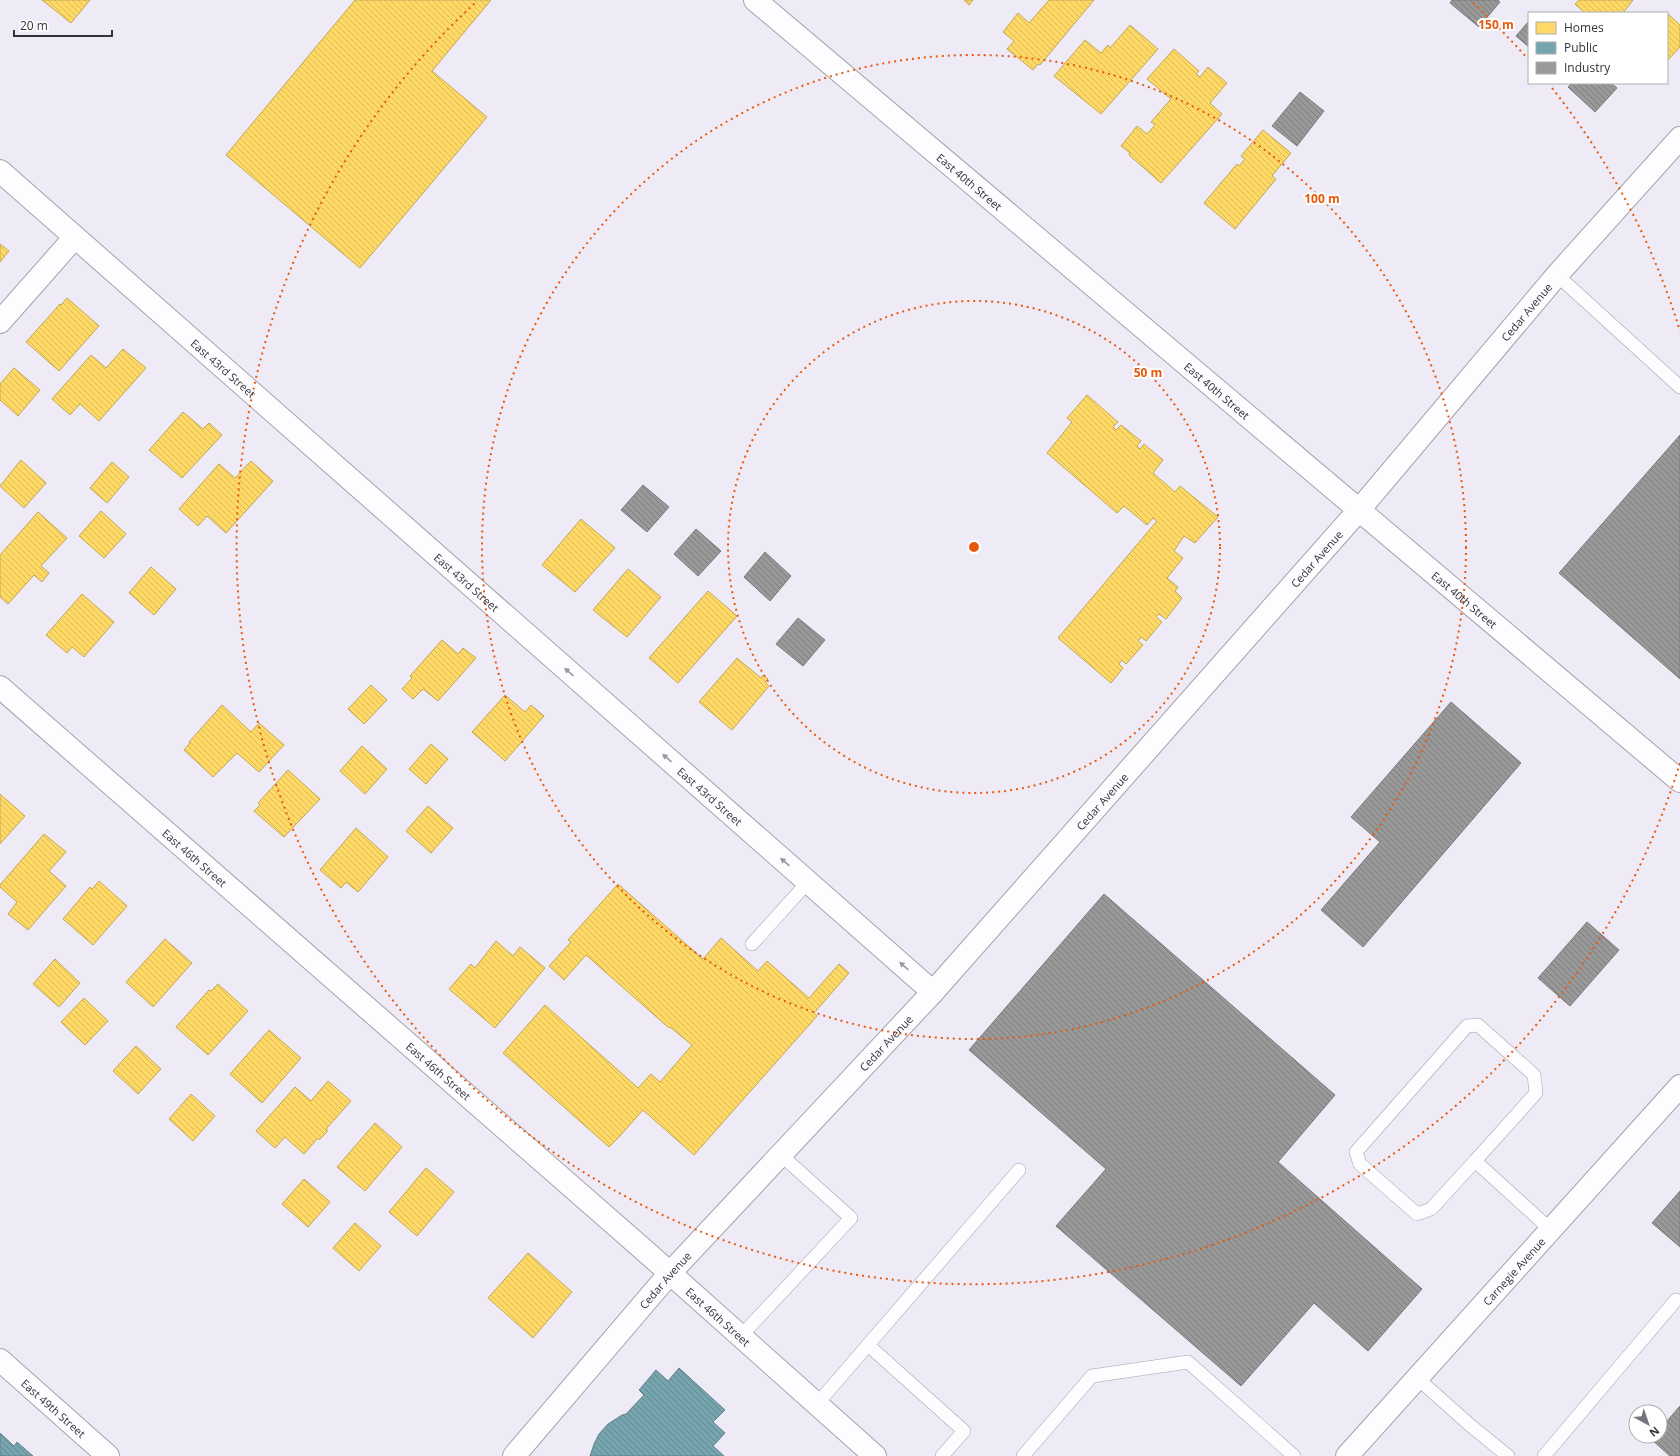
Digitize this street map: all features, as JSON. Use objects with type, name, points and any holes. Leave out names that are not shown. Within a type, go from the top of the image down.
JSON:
[{"type":"street","name":"East 40th Street","points":[[755,0],[1680,781]]},
{"type":"street","name":"Cedar Avenue","points":[[514,1456],[670,1273],[933,992],[1359,510],[1557,275],[1680,138]]},
{"type":"street","name":"East 43rd Street","points":[[0,171],[933,992]]},
{"type":"street","points":[[0,322],[75,237]]},
{"type":"street","name":"East 46th Street","points":[[0,687],[670,1273],[875,1456]]},
{"type":"street","name":"Carnegie Avenue","points":[[1347,1456],[1680,1086]]},
{"type":"street","name":"East 49th Street","points":[[0,1360],[108,1456]]},
{"type":"lane","points":[[1557,275],[1680,387]]},
{"type":"lane","points":[[752,944],[808,882]]},
{"type":"lane","points":[[1478,1025],[1534,1075],[1536,1093],[1475,1161],[1431,1209],[1417,1214],[1360,1164],[1356,1152],[1467,1026],[1478,1025]]},
{"type":"lane","points":[[741,1336],[851,1218],[782,1154]]},
{"type":"lane","points":[[1475,1161],[1551,1230]]},
{"type":"lane","points":[[817,1404],[1019,1170]]},
{"type":"lane","points":[[1544,1456],[1676,1300]]},
{"type":"lane","points":[[868,1345],[964,1431],[942,1456]]},
{"type":"lane","points":[[1023,1456],[1092,1376],[1188,1362],[1294,1456]]},
{"type":"lane","points":[[1417,1378],[1471,1426],[1508,1456]]},
{"type":"building: Homes","points":[[42,0],[90,0],[71,23]]},
{"type":"building: Homes","points":[[355,0],[491,0],[432,71],[487,117],[360,268],[226,155]]},
{"type":"building: Homes","points":[[964,0],[973,0],[969,5]]},
{"type":"building: Homes","points":[[1049,0],[1094,0],[1040,65],[1038,64],[1033,70],[1007,49],[1014,41],[1003,32],[1018,13],[1029,23]]},
{"type":"building: Homes","points":[[1579,0],[1633,0],[1624,12],[1584,12],[1575,4]]},
{"type":"building: Homes","points":[[1668,14],[1680,25],[1680,47],[1668,60]]},
{"type":"building: Homes","points":[[1130,25],[1158,49],[1101,114],[1054,76],[1085,40],[1101,53],[1108,45],[1110,48]]},
{"type":"building: Homes","points":[[1174,49],[1199,71],[1196,74],[1200,77],[1208,67],[1227,83],[1210,103],[1222,114],[1161,183],[1121,146],[1137,126],[1147,134],[1155,125],[1151,122],[1171,99],[1147,79]]},
{"type":"building: Homes","points":[[1263,130],[1291,153],[1272,176],[1276,179],[1235,229],[1204,203],[1237,164],[1239,166],[1245,159],[1241,156]]},
{"type":"building: Homes","points":[[0,244],[9,251],[0,262]]},
{"type":"building: Homes","points":[[67,298],[99,326],[59,371],[26,342]]},
{"type":"building: Homes","points":[[123,349],[146,368],[99,421],[80,404],[70,415],[52,399],[91,355],[106,368]]},
{"type":"building: Homes","points":[[14,368],[40,390],[18,416],[0,400],[0,384]]},
{"type":"building: Homes","points":[[1087,395],[1118,422],[1113,427],[1116,430],[1121,425],[1141,441],[1137,446],[1140,449],[1144,444],[1163,460],[1153,473],[1175,492],[1180,486],[1218,517],[1195,543],[1184,536],[1174,551],[1183,558],[1167,578],[1178,587],[1175,591],[1182,598],[1166,619],[1159,614],[1156,617],[1162,622],[1146,641],[1141,637],[1138,641],[1143,645],[1126,664],[1122,660],[1119,664],[1123,668],[1111,683],[1058,638],[1157,521],[1153,518],[1147,525],[1124,506],[1117,513],[1047,453],[1072,422],[1067,418]]},
{"type":"building: Homes","points":[[183,412],[203,429],[209,423],[222,435],[182,478],[149,450]]},
{"type":"building: Homes","points":[[21,460],[46,483],[24,508],[0,486]]},
{"type":"building: Homes","points":[[251,461],[273,481],[226,533],[207,516],[198,526],[179,509],[219,464],[235,478]]},
{"type":"building: Homes","points":[[112,462],[129,477],[107,503],[90,488]]},
{"type":"building: Homes","points":[[101,511],[126,534],[104,558],[79,536]]},
{"type":"building: Homes","points":[[38,512],[67,538],[41,566],[49,573],[42,582],[34,575],[8,604],[0,597],[0,555]]},
{"type":"building: Homes","points":[[581,519],[615,548],[575,592],[542,565]]},
{"type":"building: Homes","points":[[151,567],[176,589],[154,615],[129,593]]},
{"type":"building: Homes","points":[[628,569],[661,597],[627,637],[593,610]]},
{"type":"building: Homes","points":[[708,591],[737,616],[678,683],[649,658]]},
{"type":"building: Homes","points":[[82,594],[114,622],[84,657],[72,647],[67,653],[46,635]]},
{"type":"building: Homes","points":[[442,640],[458,654],[463,648],[476,658],[438,701],[423,689],[413,699],[402,689],[412,678],[410,676]]},
{"type":"building: Homes","points":[[737,658],[761,678],[763,675],[768,679],[765,682],[769,686],[732,730],[699,702]]},
{"type":"building: Homes","points":[[371,685],[387,700],[364,724],[348,709]]},
{"type":"building: Homes","points":[[505,695],[525,712],[531,705],[544,716],[505,761],[472,732]]},
{"type":"building: Homes","points":[[222,705],[251,732],[259,723],[284,745],[259,772],[237,753],[213,777],[184,750],[190,743],[189,742]]},
{"type":"building: Homes","points":[[431,744],[448,759],[426,784],[409,769]]},
{"type":"building: Homes","points":[[362,746],[387,769],[365,794],[340,771]]},
{"type":"building: Homes","points":[[288,770],[320,799],[284,837],[254,811],[260,805],[258,803]]},
{"type":"building: Homes","points":[[0,794],[25,816],[0,844]]},
{"type":"building: Homes","points":[[428,806],[453,828],[431,853],[406,831]]},
{"type":"building: Homes","points":[[356,828],[388,857],[358,892],[346,882],[341,888],[320,870]]},
{"type":"building: Homes","points":[[44,834],[66,852],[49,871],[66,886],[28,930],[8,914],[17,902],[0,887],[0,885]]},
{"type":"building: Homes","points":[[99,881],[127,906],[93,945],[63,919],[90,887],[92,889]]},
{"type":"building: Homes","points":[[618,884],[703,959],[721,938],[758,971],[767,961],[809,998],[839,964],[849,973],[814,1013],[817,1016],[694,1155],[643,1110],[609,1147],[503,1053],[545,1005],[638,1088],[651,1074],[660,1082],[692,1045],[670,1027],[669,1028],[586,955],[564,980],[549,966],[571,942],[568,940]]},
{"type":"building: Homes","points":[[165,939],[192,963],[153,1007],[126,982]]},
{"type":"building: Homes","points":[[496,941],[513,956],[520,947],[545,968],[495,1028],[449,989],[471,964],[475,968]]},
{"type":"building: Homes","points":[[55,959],[80,983],[59,1007],[33,984]]},
{"type":"building: Homes","points":[[218,984],[248,1011],[208,1055],[176,1027],[209,990],[211,991]]},
{"type":"building: Homes","points":[[84,998],[108,1021],[85,1045],[61,1022]]},
{"type":"building: Homes","points":[[269,1030],[301,1058],[262,1103],[230,1074]]},
{"type":"building: Homes","points":[[136,1046],[161,1069],[138,1094],[113,1071]]},
{"type":"building: Homes","points":[[328,1081],[351,1101],[327,1128],[327,1132],[320,1139],[317,1139],[304,1154],[285,1137],[275,1148],[256,1131],[295,1087],[311,1101]]},
{"type":"building: Homes","points":[[191,1094],[215,1116],[193,1141],[169,1119]]},
{"type":"building: Homes","points":[[375,1123],[402,1147],[365,1191],[337,1167]]},
{"type":"building: Homes","points":[[426,1168],[454,1192],[417,1236],[389,1212]]},
{"type":"building: Homes","points":[[304,1179],[330,1202],[308,1227],[282,1204]]},
{"type":"building: Homes","points":[[355,1223],[381,1246],[359,1271],[333,1248]]},
{"type":"building: Homes","points":[[528,1253],[572,1292],[533,1338],[488,1298]]},
{"type":"building: Public","points":[[679,1368],[725,1410],[713,1422],[725,1433],[713,1446],[724,1456],[590,1456],[599,1434],[608,1424],[626,1414],[644,1395],[639,1390],[656,1370],[668,1381]]},
{"type":"building: Public","points":[[0,1433],[14,1446],[17,1442],[33,1456],[0,1456]]},
{"type":"building: Industry","points":[[1452,0],[1498,0],[1500,2],[1479,27],[1450,3]]},
{"type":"building: Industry","points":[[1528,22],[1528,46],[1516,36]]},
{"type":"building: Industry","points":[[1571,84],[1612,84],[1617,88],[1595,112],[1568,87]]},
{"type":"building: Industry","points":[[1300,92],[1324,111],[1297,146],[1272,126]]},
{"type":"building: Industry","points":[[1680,435],[1680,679],[1559,573]]},
{"type":"building: Industry","points":[[643,485],[669,507],[647,532],[621,510]]},
{"type":"building: Industry","points":[[696,529],[721,551],[698,576],[674,554]]},
{"type":"building: Industry","points":[[765,552],[791,576],[770,601],[744,577]]},
{"type":"building: Industry","points":[[798,618],[825,640],[803,666],[776,644]]},
{"type":"building: Industry","points":[[1451,702],[1521,763],[1363,947],[1321,910],[1380,842],[1351,817]]},
{"type":"building: Industry","points":[[1104,894],[1335,1095],[1278,1162],[1422,1289],[1368,1351],[1314,1303],[1241,1386],[1056,1226],[1106,1169],[969,1050]]},
{"type":"building: Industry","points":[[1587,922],[1619,950],[1570,1006],[1538,978]]},
{"type":"building: Industry","points":[[1680,1191],[1680,1247],[1652,1223]]},
{"type":"building: Industry","points":[[1680,1406],[1680,1456],[1670,1456],[1657,1444],[1668,1444],[1668,1420]]}]
